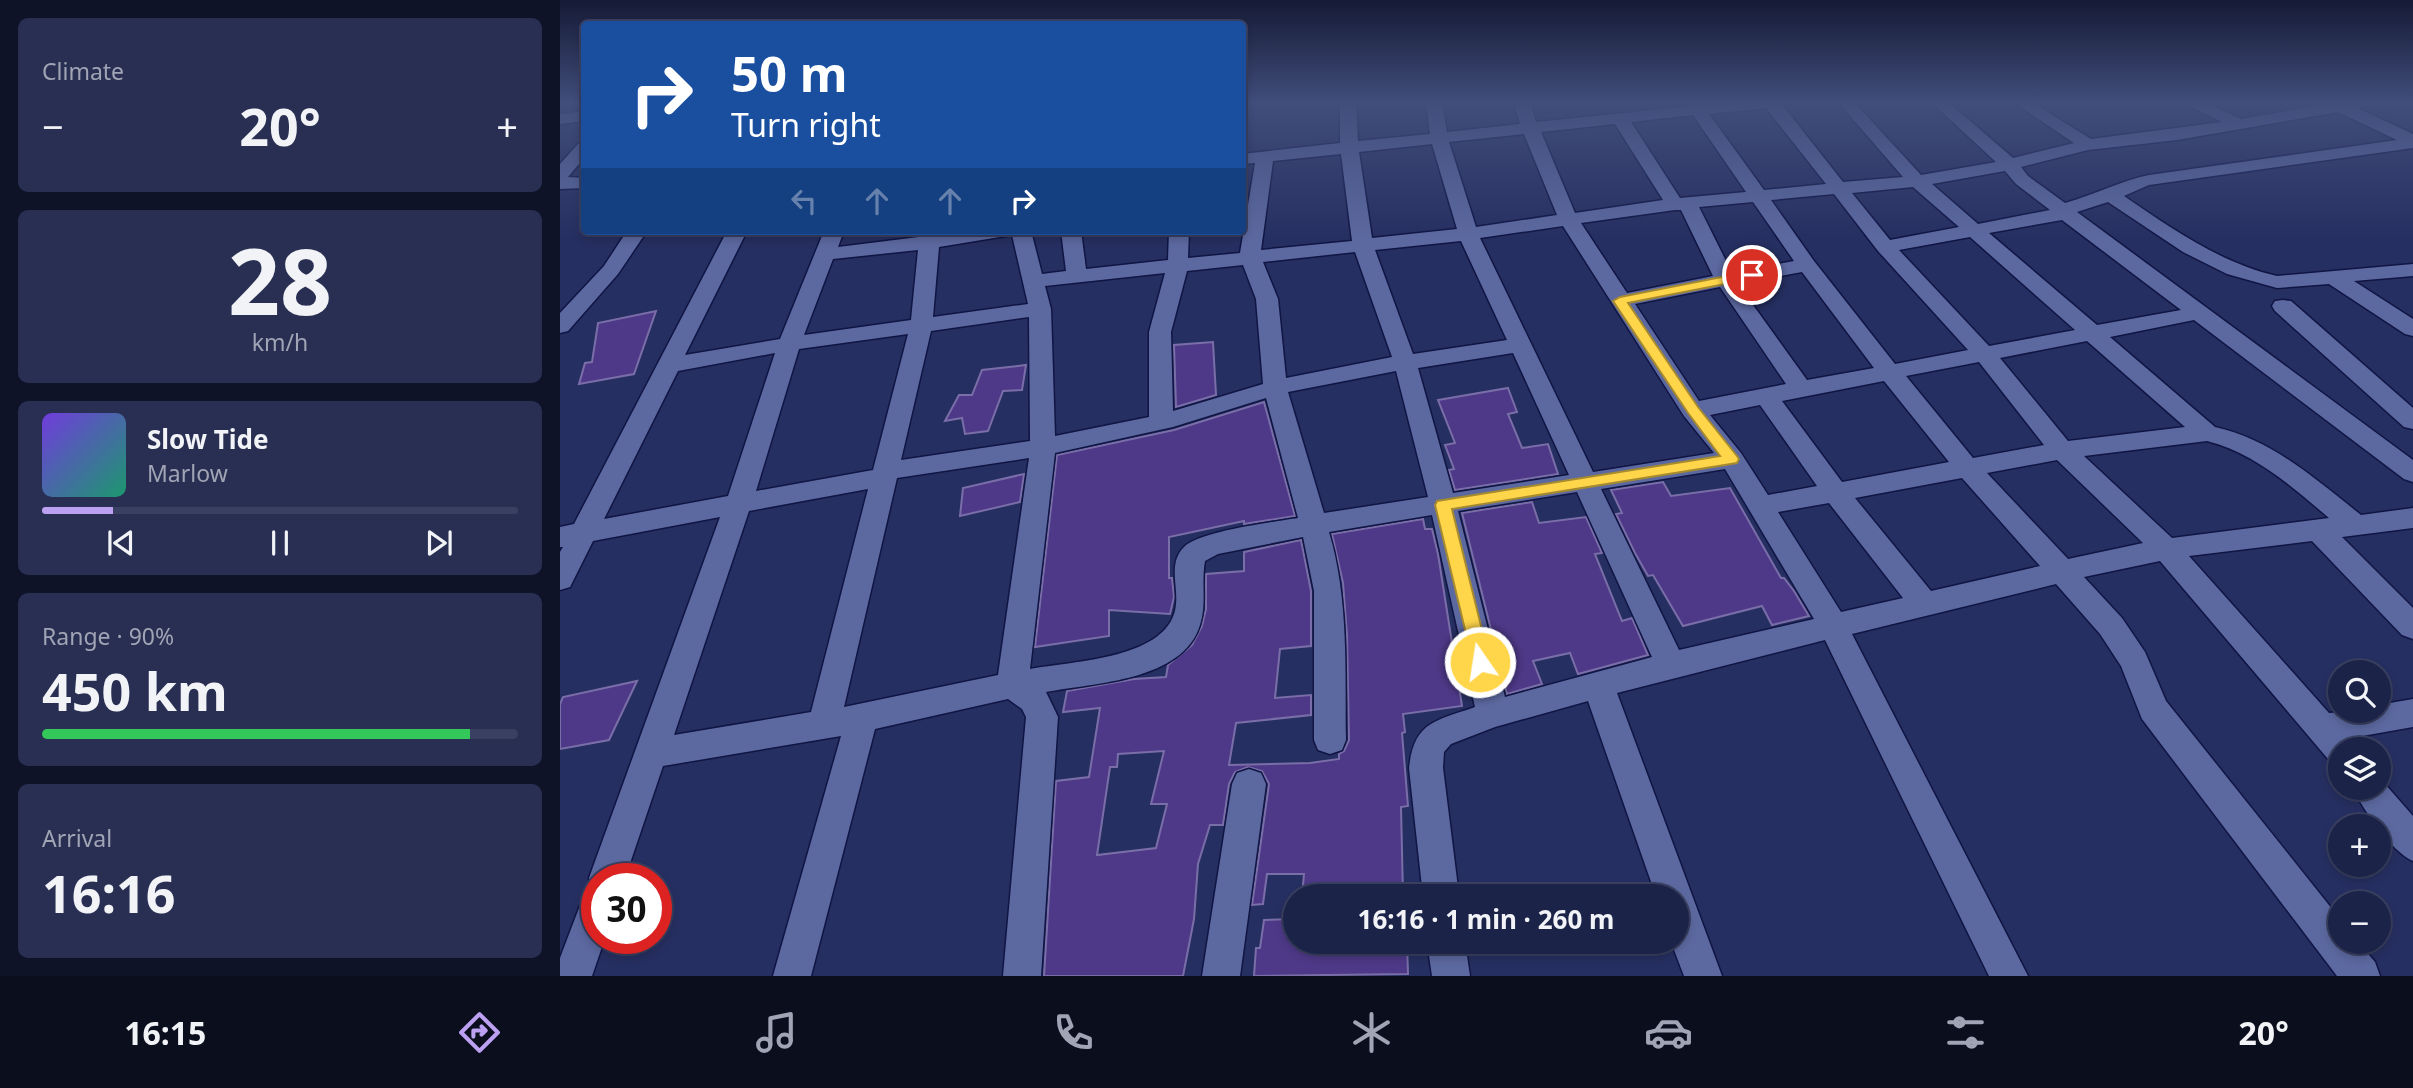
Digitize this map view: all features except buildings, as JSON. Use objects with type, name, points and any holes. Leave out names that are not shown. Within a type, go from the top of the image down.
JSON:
[{"type":"street","points":[[1246,158],[1337,148]]},
{"type":"street","points":[[1349,148],[1363,246],[1405,363],[1443,505],[1493,714]]},
{"type":"street","points":[[1442,148],[1468,234],[1671,665]]},
{"type":"street","points":[[1539,148],[1569,220],[1693,410],[1731,459],[1833,625],[2008,976]]},
{"type":"street","points":[[1639,148],[1675,204]]},
{"type":"street","points":[[1735,148],[1757,197],[1807,265],[1966,466],[2064,571],[2111,626],[2134,661],[2153,709],[2361,976]]},
{"type":"street","points":[[1808,148],[1885,247],[1985,355],[2062,450],[2166,549],[2330,737]]},
{"type":"street","points":[[1887,148],[1917,181],[2207,433]]},
{"type":"street","points":[[1991,148],[2022,180],[2413,473]]},
{"type":"street","points":[[1035,281],[1468,234],[1675,204],[1917,181],[1986,170],[2077,148]]},
{"type":"street","points":[[1885,247],[1976,231],[2064,211],[2149,180],[2381,148]]},
{"type":"street","points":[[2394,148],[2413,161]]},
{"type":"street","points":[[567,183],[581,154]]},
{"type":"street","points":[[1265,157],[1250,256],[1267,299],[1275,388],[1316,524],[1328,591],[1330,740]]},
{"type":"street","points":[[2110,195],[2236,272],[2277,282],[2336,279],[2413,270]]},
{"type":"street","points":[[1675,204],[1688,205],[1725,280],[1801,389]]},
{"type":"street","points":[[562,322],[611,270],[634,235]]},
{"type":"street","points":[[560,579],[572,535],[669,365],[735,235]]},
{"type":"street","points":[[612,863],[738,505],[789,344],[829,243],[929,243],[980,235]]},
{"type":"street","points":[[1012,685],[1043,447],[1040,309],[1022,235]]},
{"type":"street","points":[[1072,235],[1077,276]]},
{"type":"street","points":[[1161,422],[1160,332],[1178,264],[1179,235]]},
{"type":"street","points":[[824,723],[921,327],[929,243]]},
{"type":"street","points":[[1620,301],[1807,265]]},
{"type":"street","points":[[2336,279],[2413,329]]},
{"type":"street","points":[[2283,306],[2407,411]]},
{"type":"street","points":[[669,365],[789,344],[1040,309]]},
{"type":"street","points":[[1693,410],[2197,313]]},
{"type":"street","points":[[572,535],[738,505],[884,474],[1043,447],[1161,422],[1275,388],[1405,363],[1522,345]]},
{"type":"street","points":[[1765,395],[1836,493],[1924,604]]},
{"type":"street","points":[[1760,506],[2062,450],[2207,433],[2227,436],[2256,448],[2354,524]]},
{"type":"street","points":[[650,753],[862,718],[1012,685],[1145,661],[1172,644],[1185,627],[1191,604],[1188,579],[1195,554],[1211,545],[1316,524],[1731,459]]},
{"type":"street","points":[[1440,884],[1426,768],[1428,747],[1439,733],[1493,714],[1671,665],[2064,571],[2166,549],[2354,524],[2409,522]]},
{"type":"street","points":[[2317,529],[2413,627]]},
{"type":"street","points":[[1598,684],[1670,884]]},
{"type":"street","points":[[1012,685],[1033,699],[1042,717],[1022,976]]},
{"type":"street","points":[[2338,737],[2413,713]]},
{"type":"street","points":[[792,976],[862,718]]},
{"type":"street","points":[[1222,976],[1249,783]]},
{"type":"street","points":[[2379,800],[2413,844]]},
{"type":"street","points":[[1689,938],[1703,976]]},
{"type":"street","points":[[573,976],[581,953]]},
{"type":"street","points":[[1448,954],[1451,976]]},
{"type":"route","points":[[1480,662],[1443,505],[1731,459],[1693,410],[1620,301],[1752,275]]}]
